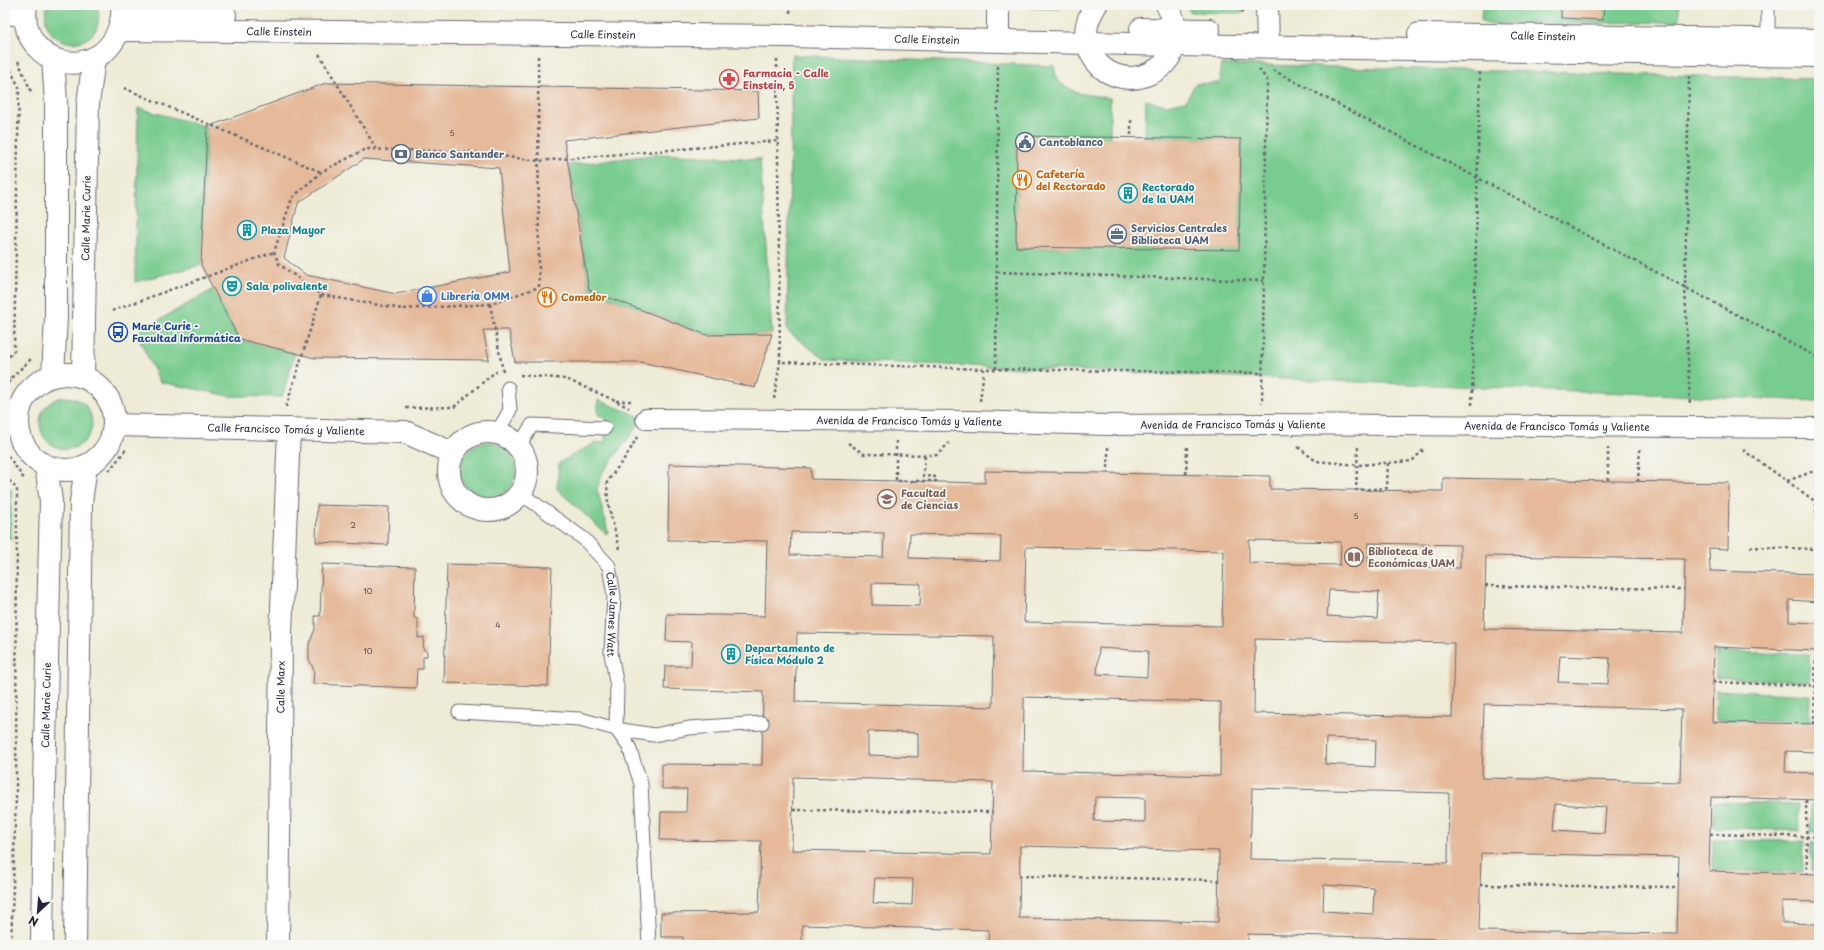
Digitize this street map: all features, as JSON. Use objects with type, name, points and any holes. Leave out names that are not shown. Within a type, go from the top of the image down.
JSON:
[{"type":"street","points":[[1096,5],[1089,16],[1086,35],[1091,54],[1100,65],[1110,73],[1123,77],[1136,78],[1149,74],[1160,67],[1169,57],[1175,37],[1173,17],[1167,5]]},
{"type":"street","points":[[1267,5],[1268,39]]},
{"type":"street","points":[[18,11],[32,41],[41,51],[53,59],[66,63],[80,63],[94,58],[105,51],[114,42],[121,16]]},
{"type":"street","name":"Calle Einstein","points":[[121,16],[506,26],[998,23],[1021,28],[1086,35],[1268,39],[1819,56]]},
{"type":"street","name":"Calle Einstein","points":[[1268,39],[1819,40]]},
{"type":"street","name":"Calle Marie Curie","points":[[83,377],[88,104],[94,58]]},
{"type":"street","points":[[53,59],[56,102],[56,316],[53,376]]},
{"type":"street","points":[[68,374],[83,377],[96,385],[106,396],[113,410],[114,425],[112,438],[106,450],[97,459],[86,466],[73,470],[59,470],[46,466],[37,461],[26,449],[20,435],[11,425],[27,394],[38,383],[53,376],[68,374]]},
{"type":"street","name":"Calle Francisco Tomás y Valiente","points":[[114,425],[291,419],[405,432],[452,453]]},
{"type":"street","name":"Calle Marx","points":[[278,945],[281,634],[291,419]]},
{"type":"street","name":"Avenida de Francisco Tomás y Valiente","points":[[646,419],[974,421],[1108,425],[1266,424],[1819,428]]},
{"type":"street","points":[[484,432],[497,433],[509,438],[519,446],[525,458],[527,471],[525,484],[519,495],[510,504],[498,509],[485,510],[473,507],[462,500],[454,490],[449,478],[449,466],[452,453],[460,443],[471,435],[484,432]]},
{"type":"street","name":"Calle Marie Curie","points":[[42,945],[44,784],[51,501],[46,466]]},
{"type":"street","points":[[75,945],[81,502],[86,466]]},
{"type":"lane","points":[[1768,5],[1768,39]]},
{"type":"lane","points":[[497,433],[510,410],[508,388]]},
{"type":"lane","points":[[519,446],[532,425],[605,428]]},
{"type":"lane","name":"Calle James Watt","points":[[519,495],[530,500],[584,539],[609,566],[614,596],[611,653],[617,687],[616,729]]},
{"type":"lane","points":[[459,712],[580,719],[616,729],[654,735],[689,728],[762,723]]},
{"type":"lane","points":[[616,729],[629,747],[642,784],[649,945]]},
{"type":"path","points":[[790,5],[790,12]]},
{"type":"path","points":[[319,53],[377,150]]},
{"type":"path","points":[[538,55],[539,161],[539,287],[490,304],[402,309],[321,295],[279,264],[274,252],[292,198],[321,172],[366,150],[470,152],[539,161],[778,141]]},
{"type":"path","points":[[16,56],[34,100]]},
{"type":"path","points":[[770,420],[780,362],[776,56]]},
{"type":"path","points":[[5,59],[19,87],[14,351],[5,361]]},
{"type":"path","points":[[996,369],[998,63]]},
{"type":"path","points":[[1255,64],[1267,80],[1262,373],[1266,424],[1316,461],[1358,465],[1412,461],[1448,425]]},
{"type":"path","points":[[1270,69],[1819,358]]},
{"type":"path","points":[[1471,425],[1480,71]]},
{"type":"path","points":[[1689,75],[1685,287],[1690,427]]},
{"type":"path","points":[[124,88],[321,172]]},
{"type":"path","points":[[1131,120],[1131,138]]},
{"type":"path","points":[[112,311],[274,252]]},
{"type":"path","points":[[997,272],[1264,281]]},
{"type":"path","points":[[291,419],[285,410],[321,295]]},
{"type":"path","points":[[400,408],[454,407],[495,372],[504,373],[490,304]]},
{"type":"path","points":[[5,388],[11,378],[32,358],[32,352]]},
{"type":"path","points":[[780,362],[984,369],[1262,373]]},
{"type":"path","points":[[844,441],[864,454],[937,455],[974,421],[984,369]]},
{"type":"path","points":[[5,374],[11,378]]},
{"type":"path","points":[[519,374],[566,379],[616,401],[646,419],[629,452],[607,482],[608,503],[620,550]]},
{"type":"path","points":[[1186,474],[1188,424]]},
{"type":"path","points":[[1608,426],[1608,480]]},
{"type":"path","points":[[1638,482],[1641,426]]},
{"type":"path","points":[[1735,427],[1737,446],[1818,502]]},
{"type":"path","points":[[1818,574],[1819,428]]},
{"type":"path","points":[[109,472],[128,447]]},
{"type":"path","points":[[5,452],[25,481]]},
{"type":"path","points":[[896,455],[896,481],[936,481],[936,477],[923,476],[925,455]]},
{"type":"path","points":[[1358,465],[1356,490],[1388,488],[1388,462]]},
{"type":"path","points":[[1787,481],[1818,471]]},
{"type":"path","points":[[5,476],[17,489],[16,796],[11,945]]},
{"type":"path","points":[[1750,548],[1818,549]]},
{"type":"path","points":[[1485,586],[1684,589]]},
{"type":"path","points":[[1814,724],[1817,686],[1816,651]]},
{"type":"path","points":[[1713,682],[1817,686]]},
{"type":"path","points":[[1806,800],[1807,874]]},
{"type":"path","points":[[792,810],[992,812]]},
{"type":"path","points":[[1710,834],[1819,837]]},
{"type":"path","points":[[1019,876],[1219,880]]},
{"type":"path","points":[[1480,885],[1678,887]]},
{"type":"green space","points":[[47,5],[97,5],[98,21],[93,33],[84,40],[72,42],[61,40],[51,33],[46,21]]},
{"type":"green space","points":[[1030,5],[1063,5],[1059,9],[1030,8]]},
{"type":"green space","points":[[1186,5],[1243,5],[1243,13],[1190,12]]},
{"type":"green space","points":[[1482,5],[1679,5],[1679,22],[1488,24],[1481,20]]},
{"type":"green space","points":[[792,55],[1054,66],[1057,81],[1077,93],[1110,98],[1110,138],[1017,137],[1016,247],[1239,249],[1241,139],[1145,138],[1146,100],[1166,105],[1186,101],[1195,84],[1220,83],[1221,64],[1819,79],[1819,401],[826,360],[787,331]]},
{"type":"green space","points":[[138,108],[207,127],[201,265],[135,282]]},
{"type":"green space","points":[[660,154],[760,159],[772,334],[707,335],[589,290],[569,165]]},
{"type":"green space","points":[[214,289],[239,339],[295,353],[282,397],[230,396],[160,382],[136,333]]},
{"type":"green space","points":[[66,397],[80,401],[88,409],[92,423],[88,437],[80,445],[66,449],[52,445],[44,437],[40,423],[44,409],[52,401]]},
{"type":"green space","points":[[598,400],[641,417],[639,424],[603,472],[597,489],[608,532],[606,534],[557,489],[559,463],[595,443],[605,442],[606,417],[598,415]]},
{"type":"green space","points":[[482,442],[494,442],[504,446],[512,454],[516,464],[516,476],[512,486],[504,494],[494,498],[482,498],[472,494],[464,486],[460,476],[460,464],[464,454],[472,446]]},
{"type":"green space","points":[[5,483],[11,490],[11,538],[5,538]]},
{"type":"green space","points":[[1716,652],[1809,654],[1810,682],[1716,678]]},
{"type":"green space","points":[[1716,690],[1810,695],[1809,722],[1716,720]]},
{"type":"green space","points":[[1714,802],[1798,804],[1799,831],[1714,827]]},
{"type":"green space","points":[[1811,804],[1819,804],[1819,832],[1810,832]]},
{"type":"green space","points":[[1713,840],[1804,841],[1803,872],[1712,870]]},
{"type":"green space","points":[[1811,842],[1819,842],[1819,871],[1811,871]]},
{"type":"building","points":[[1561,5],[1604,5],[1603,20],[1561,18]]},
{"type":"building","name":"Plaza Mayor","points":[[326,83],[758,91],[759,118],[564,140],[589,290],[707,335],[772,334],[755,388],[641,362],[515,362],[509,330],[483,330],[489,360],[315,358],[239,339],[201,265],[207,127]],"holes":[[[364,159],[499,168],[510,272],[396,294],[306,275],[284,258],[298,203]]]},
{"type":"building","name":"Rectorado de la UAM","points":[[1017,136],[1241,139],[1239,250],[1016,247]]},
{"type":"building","points":[[669,464],[811,468],[811,479],[985,483],[985,471],[1270,476],[1270,489],[1443,491],[1443,478],[1729,483],[1728,549],[1709,548],[1710,571],[1819,574],[1819,602],[1789,600],[1789,622],[1819,623],[1819,651],[1714,647],[1712,722],[1819,724],[1819,752],[1786,751],[1785,772],[1819,773],[1819,800],[1711,797],[1709,871],[1819,874],[1819,902],[1782,901],[1782,923],[1819,924],[1819,945],[1446,945],[1447,939],[1248,934],[1248,945],[988,945],[989,930],[802,925],[802,945],[683,945],[683,937],[661,937],[661,913],[759,912],[761,841],[660,840],[661,812],[686,812],[687,789],[662,789],[662,764],[762,765],[763,692],[664,689],[665,666],[691,666],[692,642],[666,641],[667,614],[765,616],[767,541],[668,540]],"holes":[[[791,532],[884,533],[883,557],[790,555]],[[910,534],[1001,536],[1000,561],[909,558]],[[1249,540],[1341,542],[1340,565],[1249,563]],[[1368,543],[1460,545],[1460,568],[1368,566]],[[1026,547],[1224,551],[1222,626],[1024,622]],[[1486,556],[1685,559],[1683,633],[1484,629]],[[872,583],[921,584],[920,606],[872,605]],[[1329,590],[1379,592],[1377,619],[1327,616]],[[797,633],[994,636],[993,707],[795,702]],[[1255,639],[1454,643],[1452,717],[1254,713]],[[1099,648],[1148,651],[1147,677],[1097,674]],[[1560,656],[1610,658],[1608,684],[1558,682]],[[1024,697],[1221,702],[1220,776],[1023,771]],[[1484,704],[1682,709],[1680,782],[1482,778]],[[868,731],[918,733],[918,757],[868,755]],[[1326,738],[1376,740],[1375,767],[1325,764]],[[793,777],[993,782],[991,854],[792,850]],[[1252,788],[1449,793],[1448,863],[1250,859]],[[1095,797],[1145,798],[1145,822],[1094,821]],[[1556,804],[1606,807],[1604,833],[1554,830]],[[1020,846],[1219,851],[1218,922],[1019,918]],[[1481,853],[1679,857],[1677,934],[1479,931]],[[875,878],[913,879],[912,905],[873,903]],[[1324,885],[1374,888],[1373,914],[1323,911]]]},
{"type":"building","points":[[317,505],[389,507],[388,545],[316,542]]},
{"type":"building","points":[[322,564],[415,567],[414,618],[418,619],[418,638],[424,637],[423,649],[427,652],[427,656],[423,657],[423,669],[417,669],[416,688],[313,684],[314,670],[309,659],[309,644],[315,629],[315,616],[320,616]]},
{"type":"building","points":[[447,564],[552,567],[548,686],[444,683]]},
{"type":"place","name":"Farmacia - Calle Einstein, 5","points":[[729,79]]},
{"type":"place","name":"Cantoblanco","points":[[1025,142]]},
{"type":"place","name":"Banco Santander","points":[[401,154]]},
{"type":"place","name":"Cafetería del Rectorado","points":[[1022,180]]},
{"type":"place","name":"Rectorado de la UAM","points":[[1128,193]]},
{"type":"place","name":"Plaza Mayor","points":[[247,230]]},
{"type":"place","name":"Servicios Centrales Biblioteca UAM","points":[[1117,234]]},
{"type":"place","name":"Sala polivalente","points":[[232,286]]},
{"type":"place","name":"Librería OMM","points":[[427,296]]},
{"type":"place","name":"Comedor","points":[[547,297]]},
{"type":"place","name":"Marie Curie - Facultad Informática","points":[[118,332]]},
{"type":"place","name":"Facultad de Ciencias","points":[[887,499]]},
{"type":"place","name":"Biblioteca de Económicas UAM","points":[[1354,557]]},
{"type":"place","name":"Departamento de Física Módulo 2","points":[[731,654]]}]
